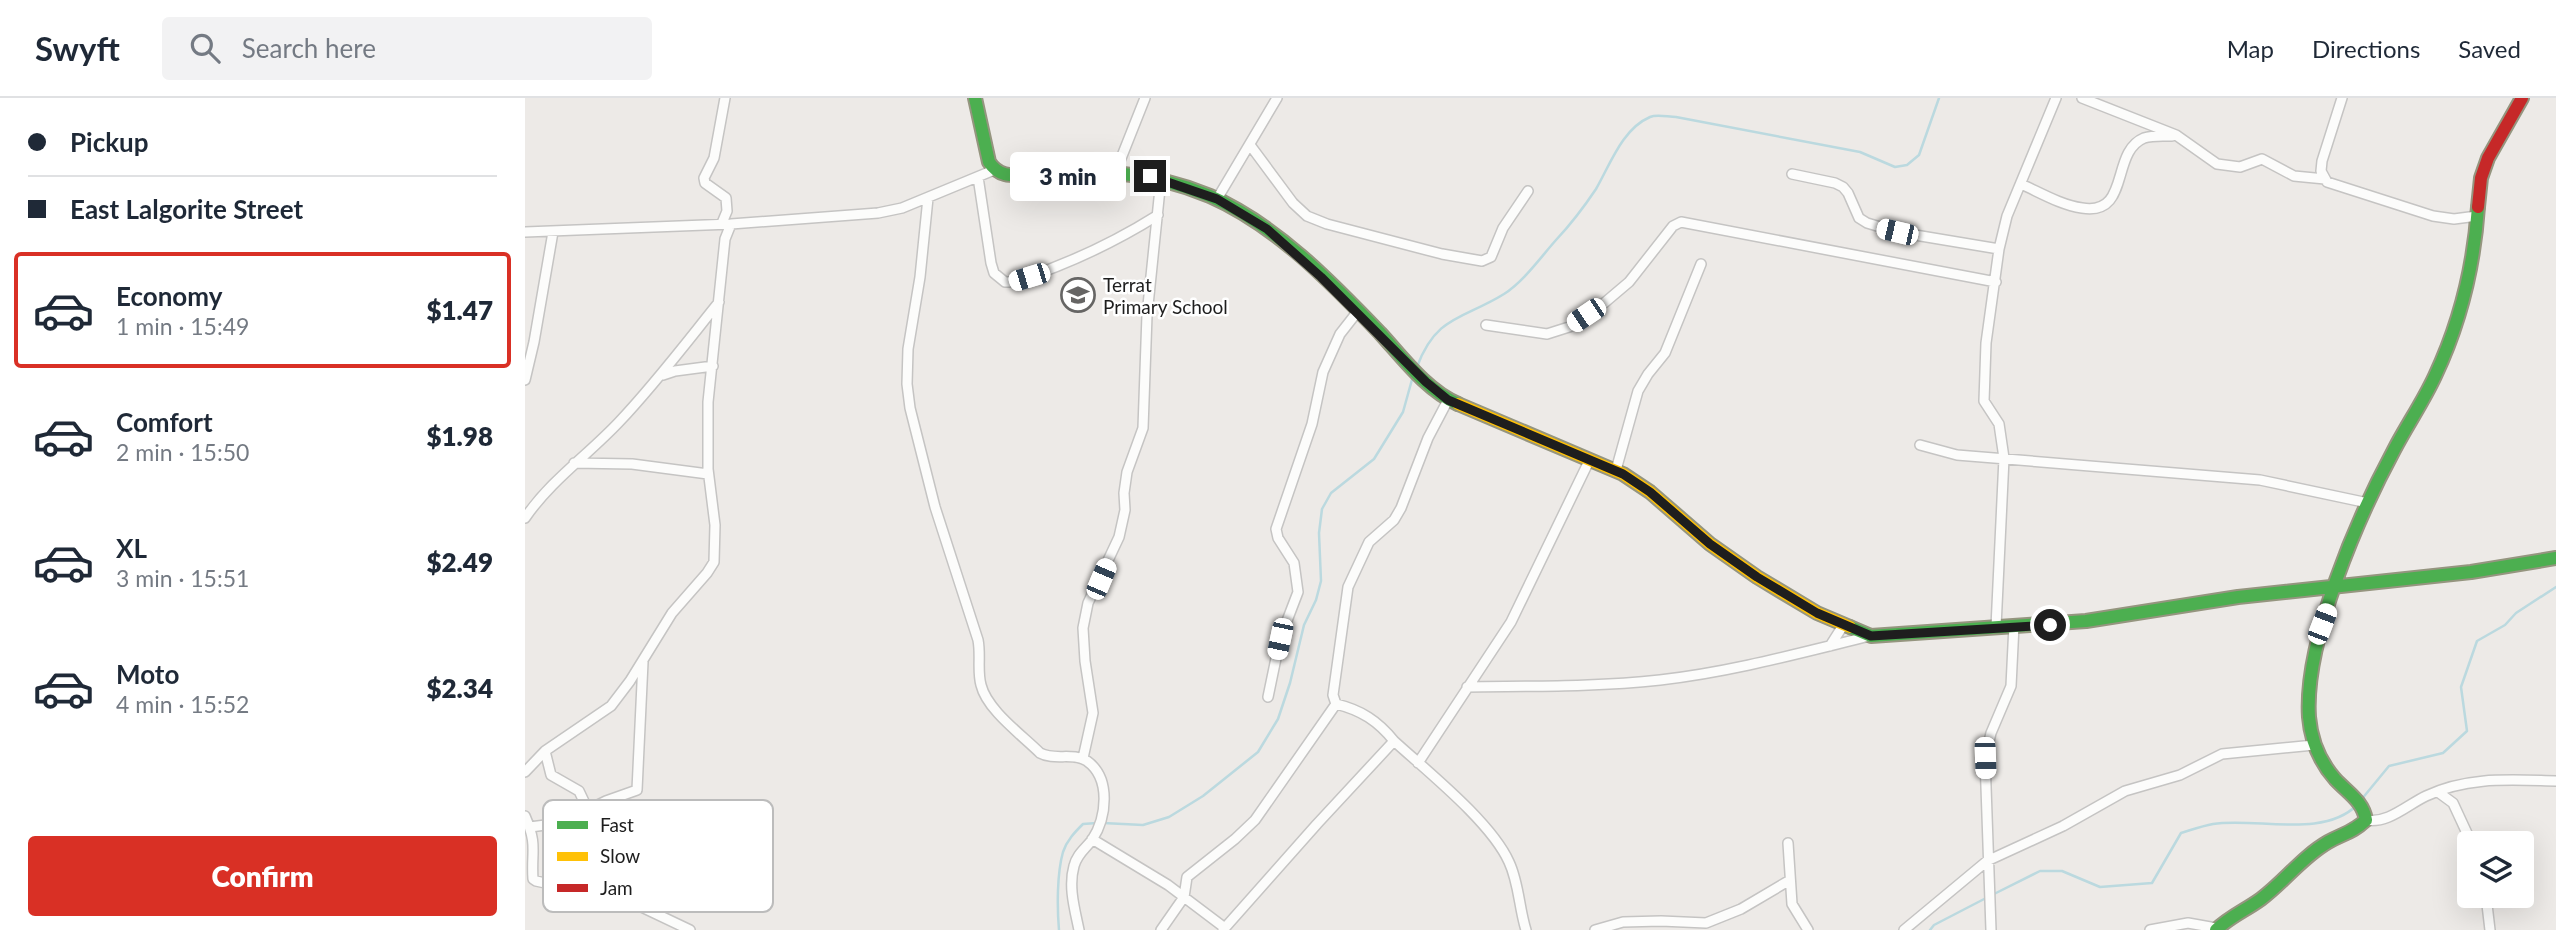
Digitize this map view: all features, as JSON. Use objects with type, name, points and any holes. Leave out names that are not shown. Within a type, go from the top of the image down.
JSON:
[{"type":"street","points":[[725,98],[714,158],[704,178],[705,183],[724,195],[742,223]]},
{"type":"street","points":[[975,98],[989,162],[994,170],[1008,175],[1116,171],[1161,179],[1217,199],[1267,229],[1358,311],[1426,382],[1448,400],[1616,470],[1650,492],[1710,544],[1757,577],[1817,613],[1871,636]]},
{"type":"street","points":[[1116,171],[1145,98]]},
{"type":"street","points":[[1217,199],[1277,98]]},
{"type":"street","points":[[1996,627],[2004,458],[1999,424],[1984,401],[1986,342],[2007,216],[2056,98]]},
{"type":"street","points":[[2082,98],[2176,135],[2217,164],[2240,167],[2262,159],[2294,176],[2325,179],[2335,185],[2433,216],[2454,219],[2477,216]]},
{"type":"street","points":[[2325,179],[2321,171],[2322,161],[2342,98]]},
{"type":"street","points":[[2366,820],[2364,807],[2337,782],[2314,745],[2308,694],[2322,624],[2368,503],[2440,365],[2473,259],[2481,181],[2488,156],[2518,110],[2522,98]]},
{"type":"street","points":[[2021,184],[2066,204],[2099,208],[2113,197],[2126,159],[2139,141],[2150,136],[2176,135]]},
{"type":"street","points":[[1250,145],[1293,203],[1307,216],[1442,254],[1482,261],[1491,257],[1503,228],[1528,191]]},
{"type":"street","points":[[525,232],[742,223],[878,213],[902,208],[994,170]]},
{"type":"street","points":[[1792,174],[1843,187],[1859,218],[1867,223],[1897,232],[2000,249]]},
{"type":"street","points":[[978,177],[991,263],[994,273],[1005,282],[1014,282],[1076,260],[1120,239],[1158,215]]},
{"type":"street","points":[[1083,758],[1093,713],[1083,628],[1088,603],[1119,537],[1125,510],[1127,472],[1143,428],[1146,315],[1161,179]]},
{"type":"street","points":[[928,198],[920,277],[908,349],[907,384],[914,428],[935,507],[978,640],[982,689],[988,703],[1040,753],[1049,757],[1083,758],[1094,767],[1104,791],[1099,823],[1092,839],[1080,852],[1074,865],[1073,901],[1079,930]]},
{"type":"street","points":[[525,772],[545,751],[611,706],[630,681],[672,613],[714,562],[715,525],[708,474],[708,402],[728,205]]},
{"type":"street","points":[[1486,325],[1547,334],[1561,331],[1603,304],[1629,282],[1672,226],[1681,222],[1996,282]]},
{"type":"street","points":[[525,380],[553,232]]},
{"type":"street","points":[[1616,470],[1638,391],[1665,353],[1701,264]]},
{"type":"street","points":[[525,517],[553,482],[617,424],[661,375],[720,301]]},
{"type":"street","points":[[1268,697],[1280,639],[1298,592],[1294,563],[1276,530],[1312,424],[1323,372],[1339,334],[1358,311]]},
{"type":"street","points":[[661,375],[675,370],[713,366]]},
{"type":"street","points":[[1336,704],[1333,695],[1348,587],[1369,542],[1394,520],[1401,508],[1428,438],[1448,400]]},
{"type":"street","points":[[1920,444],[1957,455],[2260,480],[2368,503]]},
{"type":"street","points":[[1418,763],[1511,622],[1590,459]]},
{"type":"street","points":[[574,463],[632,464],[708,474]]},
{"type":"street","points":[[1467,687],[1621,684],[1663,680],[1759,663],[1871,636],[2097,620],[2238,597],[2534,564],[2556,558]]},
{"type":"street","points":[[1830,646],[1844,624]]},
{"type":"street","points":[[1991,930],[1985,758],[1991,733],[2011,686],[2014,625]]},
{"type":"street","points":[[610,800],[634,793],[638,788],[644,659]]},
{"type":"street","points":[[1336,704],[1357,709],[1384,728],[1394,741],[1488,829],[1508,859],[1526,930]]},
{"type":"street","points":[[1161,930],[1184,897],[1187,877],[1255,820],[1336,704]]},
{"type":"street","points":[[1092,839],[1140,867],[1224,929],[1394,741]]},
{"type":"street","points":[[1905,930],[1987,861],[2063,826],[2125,792],[2180,775],[2222,754],[2314,745]]},
{"type":"street","points":[[545,751],[551,775],[579,791],[583,800]]},
{"type":"street","points":[[2150,930],[2188,923],[2216,929],[2264,897],[2305,859],[2330,841],[2353,832],[2366,820],[2375,821],[2396,814],[2456,785],[2483,780],[2556,781]]},
{"type":"street","points":[[2438,792],[2453,803],[2466,831]]},
{"type":"street","points":[[525,816],[535,842],[529,880]]},
{"type":"street","points":[[530,827],[543,825]]},
{"type":"street","points":[[1789,844],[1792,904],[1808,930]]},
{"type":"street","points":[[1595,930],[1623,922],[1706,923],[1741,909],[1790,880]]},
{"type":"street","points":[[2487,908],[2490,930]]},
{"type":"street","points":[[652,912],[690,930]]},
{"type":"waterway","points":[[1417,367],[1433,337],[1442,328],[1504,294],[1525,276],[1587,202],[1624,139],[1650,117],[1676,117],[1860,152],[1895,167],[1907,165],[1919,155],[1939,98]]},
{"type":"waterway","points":[[1103,823],[1143,825],[1169,817],[1203,796],[1258,752],[1278,719],[1304,625],[1316,600],[1321,581],[1319,533],[1322,509],[1331,493],[1374,459],[1403,412],[1413,376]]},
{"type":"waterway","points":[[2361,800],[2389,766],[2443,753],[2467,731],[2461,687],[2477,641],[2505,625],[2516,613],[2556,587]]},
{"type":"waterway","points":[[1994,894],[2040,871],[2062,871],[2100,887],[2152,883],[2181,833],[2209,825],[2230,823],[2308,824],[2343,815],[2357,805]]},
{"type":"waterway","points":[[1059,930],[1058,890],[1063,852],[1083,824],[1097,823]]},
{"type":"waterway","points":[[1930,930],[1934,925],[1988,897]]},
{"type":"traffic: fast","points":[[975,98],[989,162],[996,170],[1015,175],[1097,172],[1141,176],[1186,187],[1234,208],[1258,222],[1301,256],[1380,333],[1425,382],[1458,404]]},
{"type":"traffic: fast","points":[[2216,930],[2261,899],[2319,848],[2366,820],[2358,802],[2325,765],[2314,742],[2309,717],[2315,653],[2336,580],[2365,509],[2430,386],[2452,336],[2469,272],[2478,207]]},
{"type":"traffic: fast","points":[[1850,627],[1871,636],[2086,621],[2238,597],[2471,572],[2556,558]]},
{"type":"traffic: slow","points":[[1458,404],[1623,474],[1650,492],[1710,544],[1757,577],[1817,613],[1850,627]]},
{"type":"traffic: jam","points":[[2478,207],[2481,178],[2488,158],[2522,98]]},
{"type":"place","name":"Terrat Primary School","points":[[1078,295]]},
{"type":"route","points":[[1150,176],[1217,199],[1267,229],[1321,277],[1426,382],[1448,400],[1623,474],[1650,492],[1710,544],[1757,577],[1817,613],[1871,636],[2014,625],[2050,625]]}]
